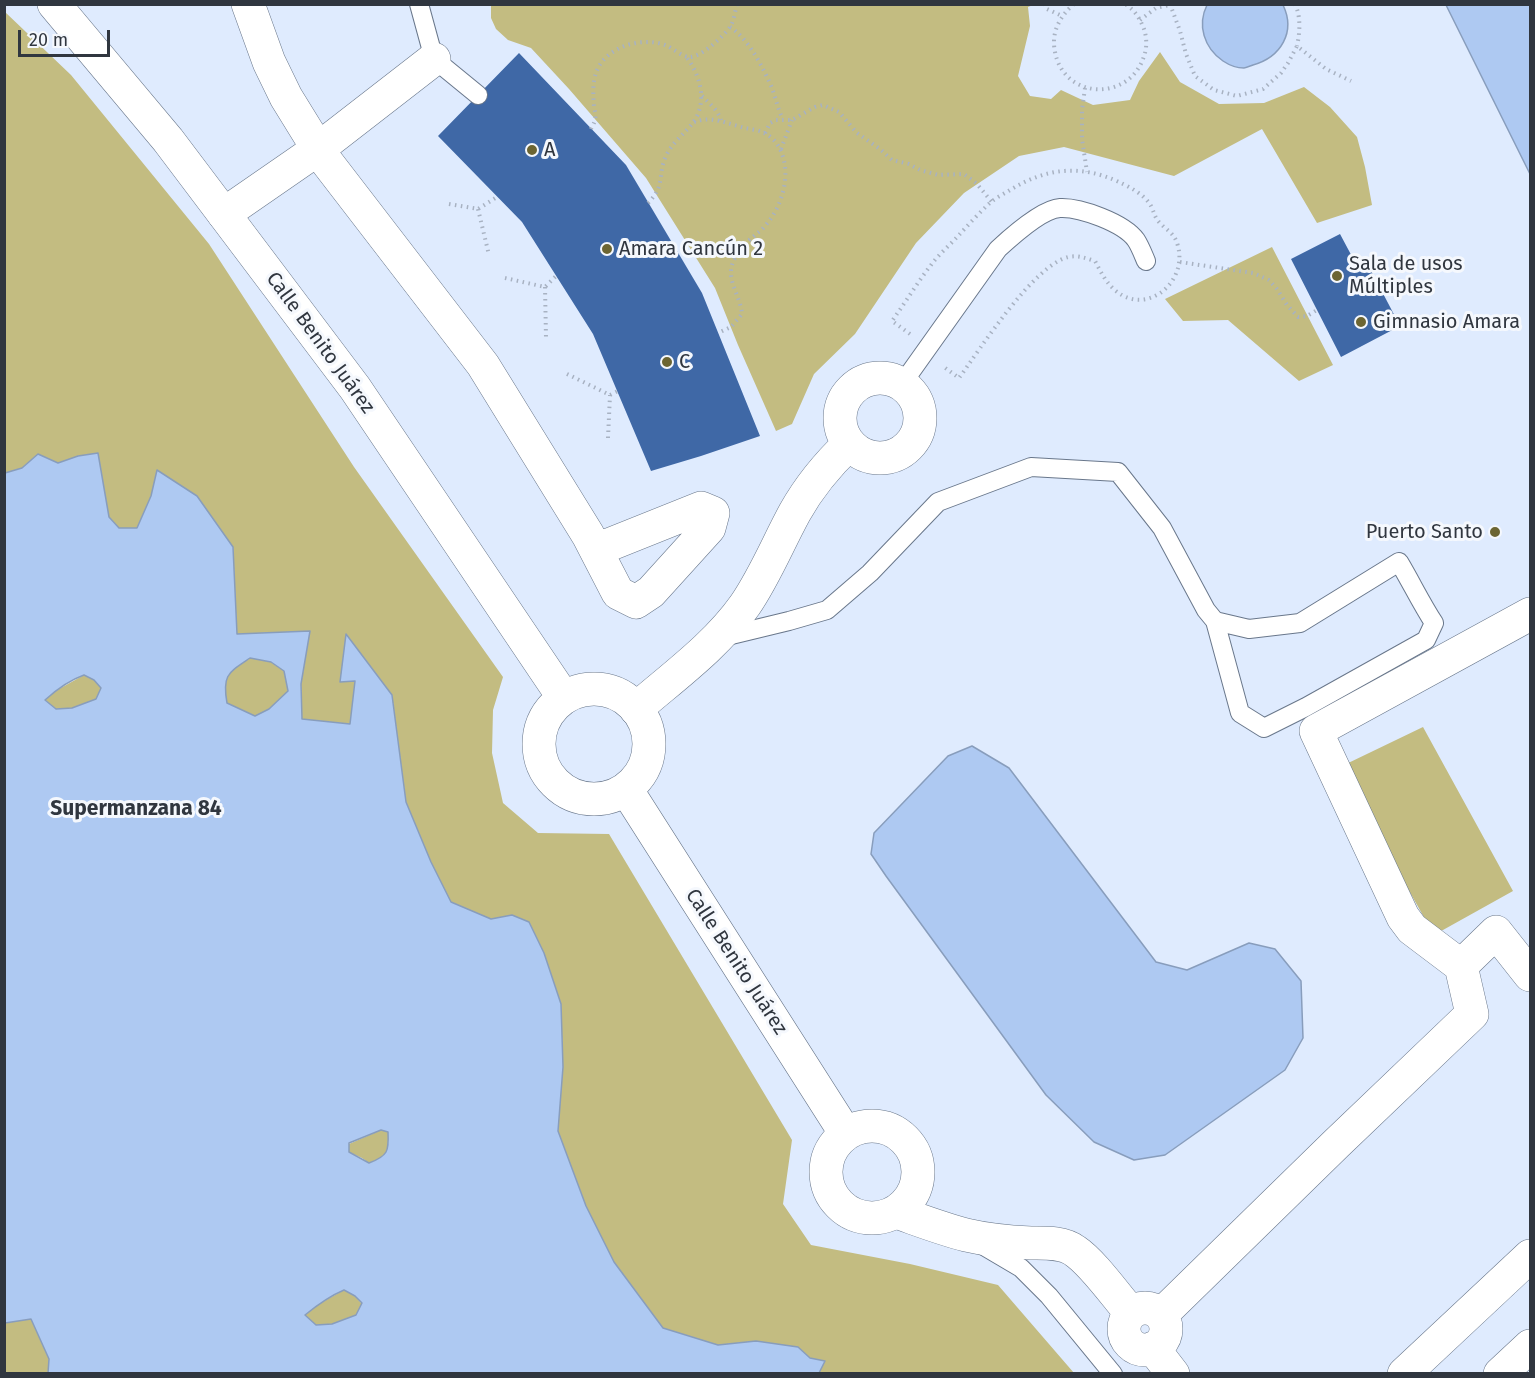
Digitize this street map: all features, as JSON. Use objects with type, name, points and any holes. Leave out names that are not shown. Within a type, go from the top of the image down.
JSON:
[{"type":"street","name":"Calle Benito Juárez","points":[[54,4],[168,140],[355,388],[564,698]]},
{"type":"street","points":[[248,4],[269,62],[286,97],[318,148],[483,365],[596,550]]},
{"type":"street","points":[[224,214],[318,148],[434,59]]},
{"type":"street","points":[[882,377],[902,384],[915,398],[919,411],[920,424],[916,436],[908,447],[884,458],[859,453],[842,433],[839,420],[841,406],[847,394],[857,384],[869,379],[882,377]]},
{"type":"street","points":[[636,709],[718,638],[750,597],[796,511],[814,483],[849,444]]},
{"type":"street","points":[[1173,1374],[1153,1348],[1138,1349],[1127,1340],[1124,1333],[1126,1319],[1146,1314],[1328,1152],[1472,1014],[1461,966],[1412,929],[1403,917],[1316,731],[1530,614]]},
{"type":"street","points":[[595,690],[610,692],[624,699],[636,709],[645,724],[649,742],[647,760],[639,776],[626,789],[610,797],[592,799],[575,796],[560,788],[548,775],[541,759],[539,742],[542,725],[552,709],[564,698],[579,692],[595,690]]},
{"type":"street","name":"Calle Benito Juárez","points":[[626,789],[846,1134]]},
{"type":"street","points":[[1461,966],[1497,932],[1530,975]]},
{"type":"street","points":[[881,1127],[901,1136],[911,1147],[917,1160],[918,1174],[915,1189],[909,1201],[896,1212],[881,1218],[865,1218],[850,1213],[838,1204],[829,1191],[826,1175],[827,1160],[834,1145],[846,1134],[859,1128],[881,1127]]},
{"type":"street","points":[[896,1212],[965,1235],[1056,1244],[1075,1250],[1146,1314]]},
{"type":"street","points":[[1404,1374],[1530,1256]]},
{"type":"street","points":[[1500,1374],[1530,1346]]},
{"type":"lane","points":[[419,4],[434,59],[478,95]]},
{"type":"lane","points":[[902,384],[998,249],[1037,218],[1059,208],[1094,213],[1135,238],[1146,261]]},
{"type":"lane","points":[[718,638],[827,610],[870,573],[938,502],[1031,467],[1118,472],[1162,528],[1206,610],[1215,621],[1240,713],[1264,728],[1426,640],[1434,623],[1399,562],[1299,623],[1249,629],[1215,621]]},
{"type":"lane","points":[[965,1235],[1022,1268],[1049,1296],[1113,1374]]},
{"type":"path","points":[[687,57],[696,56],[709,47],[730,27],[737,4]]},
{"type":"path","points":[[1044,4],[1047,9],[1062,16]]},
{"type":"path","points":[[1074,4],[1062,16],[1055,30],[1053,45],[1056,60],[1064,74],[1075,83],[1085,88],[1105,90],[1120,86],[1133,77],[1142,64],[1146,49],[1146,34],[1140,20],[1125,4]]},
{"type":"path","points":[[1140,20],[1156,8],[1170,5],[1195,76],[1214,90],[1237,96],[1263,89],[1281,73],[1288,63],[1297,46],[1300,33],[1298,10],[1295,4]]},
{"type":"path","points":[[730,27],[736,30],[756,57],[784,120]]},
{"type":"path","points":[[591,129],[596,119],[592,89],[595,78],[600,65],[614,52],[633,42],[645,41],[666,45],[687,57],[696,71],[701,95],[699,110],[694,122],[670,147],[662,168],[659,188],[648,203]]},
{"type":"path","points":[[1297,46],[1326,69],[1352,81]]},
{"type":"path","points":[[1085,88],[1082,139],[1087,172]]},
{"type":"path","points":[[701,95],[711,105],[721,121]]},
{"type":"path","points":[[765,133],[770,123],[776,120],[792,120],[823,105],[842,115],[857,134],[884,151],[892,160],[938,175],[964,174],[976,183],[992,202]]},
{"type":"path","points":[[694,122],[706,119],[721,121],[765,133],[776,142],[784,159],[785,174],[780,202],[764,227],[740,251],[731,268],[731,277],[742,314],[731,327],[718,333]]},
{"type":"path","points":[[781,150],[792,120]]},
{"type":"path","points":[[1072,169],[1087,172],[1111,178],[1132,188],[1150,204],[1159,222],[1176,239],[1180,262],[1169,286],[1158,294],[1146,298],[1132,298],[1120,294],[1109,286],[1095,261],[1077,256],[1058,261],[1038,276],[1002,318],[959,378],[892,321],[931,265],[992,202],[1028,179],[1046,173],[1072,169]]},
{"type":"path","points":[[450,204],[478,209],[497,196]]},
{"type":"path","points":[[478,209],[489,255]]},
{"type":"path","points":[[1180,262],[1252,273],[1269,280],[1298,317],[1306,316],[1317,310]]},
{"type":"path","points":[[546,338],[545,287],[556,276]]},
{"type":"path","points":[[505,278],[545,287]]},
{"type":"path","points":[[567,374],[610,395]]},
{"type":"path","points":[[610,395],[618,391]]},
{"type":"path","points":[[608,438],[610,395]]},
{"type":"shaded area","points":[[491,5],[1033,5],[1028,7],[1030,26],[1018,76],[1030,96],[1051,99],[1061,90],[1093,105],[1130,100],[1139,81],[1160,52],[1180,82],[1219,104],[1264,103],[1304,87],[1330,107],[1357,137],[1372,205],[1317,223],[1262,129],[1174,176],[1064,147],[1019,156],[964,193],[916,243],[855,334],[814,374],[792,424],[776,431],[715,288],[646,178],[531,48],[508,40],[496,29],[491,18]]},
{"type":"shaded area","points":[[4,11],[71,75],[209,244],[354,467],[503,677],[493,710],[492,753],[503,803],[538,833],[609,834],[792,1140],[783,1204],[811,1245],[910,1264],[998,1285],[1074,1373],[819,1373],[825,1361],[810,1358],[798,1347],[756,1341],[718,1345],[663,1328],[614,1262],[586,1206],[557,1131],[563,1067],[561,1005],[544,953],[529,922],[512,915],[491,919],[451,903],[406,802],[392,695],[346,635],[341,682],[355,681],[350,724],[302,719],[301,684],[310,631],[237,634],[233,547],[158,470],[151,496],[137,528],[119,528],[109,517],[98,454],[78,456],[58,463],[38,454],[22,468],[5,473]]},
{"type":"shaded area","points":[[1272,247],[1333,365],[1299,381],[1228,320],[1183,321],[1165,299]]},
{"type":"shaded area","points":[[250,658],[271,662],[284,671],[288,692],[269,709],[255,716],[227,703],[225,686],[231,672]]},
{"type":"shaded area","points":[[84,675],[94,680],[102,688],[96,699],[72,708],[56,709],[44,699],[59,689]]},
{"type":"shaded area","points":[[1423,727],[1513,891],[1434,935],[1342,766]]},
{"type":"shaded area","points":[[381,1130],[388,1131],[388,1143],[386,1152],[380,1158],[369,1163],[349,1152],[349,1144]]},
{"type":"shaded area","points":[[344,1290],[355,1296],[362,1304],[356,1315],[332,1324],[316,1325],[305,1315],[319,1304]]},
{"type":"shaded area","points":[[31,1319],[49,1359],[48,1373],[5,1374],[5,1323]]},
{"type":"water","points":[[1207,5],[1283,5],[1287,15],[1287,34],[1278,50],[1263,61],[1244,68],[1233,66],[1216,56],[1207,43],[1203,20]]},
{"type":"water","points":[[1446,5],[1530,5],[1530,174],[1529,172]]},
{"type":"water","points":[[98,453],[109,517],[119,528],[137,528],[151,496],[157,470],[197,496],[233,547],[237,634],[310,631],[301,684],[302,719],[350,724],[355,681],[340,682],[346,634],[392,695],[406,802],[431,862],[451,902],[491,919],[512,915],[529,922],[544,953],[561,1004],[563,1067],[558,1131],[586,1206],[614,1262],[663,1328],[718,1345],[756,1341],[798,1347],[810,1358],[825,1361],[819,1373],[48,1373],[49,1359],[31,1319],[5,1323],[5,473],[22,468],[38,454],[58,463],[78,456]],"holes":[[[250,658],[271,662],[284,671],[288,691],[269,709],[255,716],[227,703],[225,686],[232,671]],[[84,675],[94,680],[101,688],[96,699],[72,708],[56,709],[45,700]],[[381,1130],[388,1132],[386,1152],[369,1163],[349,1152],[349,1143]],[[344,1290],[362,1303],[356,1315],[332,1324],[316,1325],[305,1315],[323,1301]]]},
{"type":"water","points":[[972,746],[1009,768],[1156,962],[1187,970],[1249,943],[1275,949],[1301,981],[1303,1038],[1285,1070],[1165,1155],[1134,1160],[1094,1142],[1046,1095],[871,854],[874,833],[948,756]]},
{"type":"building","name":"Amara Cancún 2","points":[[519,53],[626,165],[702,293],[760,436],[651,471],[593,334],[522,222],[438,136]]},
{"type":"building","points":[[1340,234],[1356,264],[1365,259],[1400,326],[1341,357],[1291,259]]},
{"type":"place","name":"A","points":[[532,150]]},
{"type":"place","name":"Amara Cancún 2","points":[[607,249]]},
{"type":"place","name":"Sala de usos Múltiples","points":[[1337,276]]},
{"type":"place","name":"Gimnasio Amara","points":[[1361,322]]},
{"type":"place","name":"C","points":[[667,362]]},
{"type":"place","name":"Puerto Santo","points":[[1495,532]]},
{"type":"district","name":"Supermanzana 84","points":[[136,809]]}]
